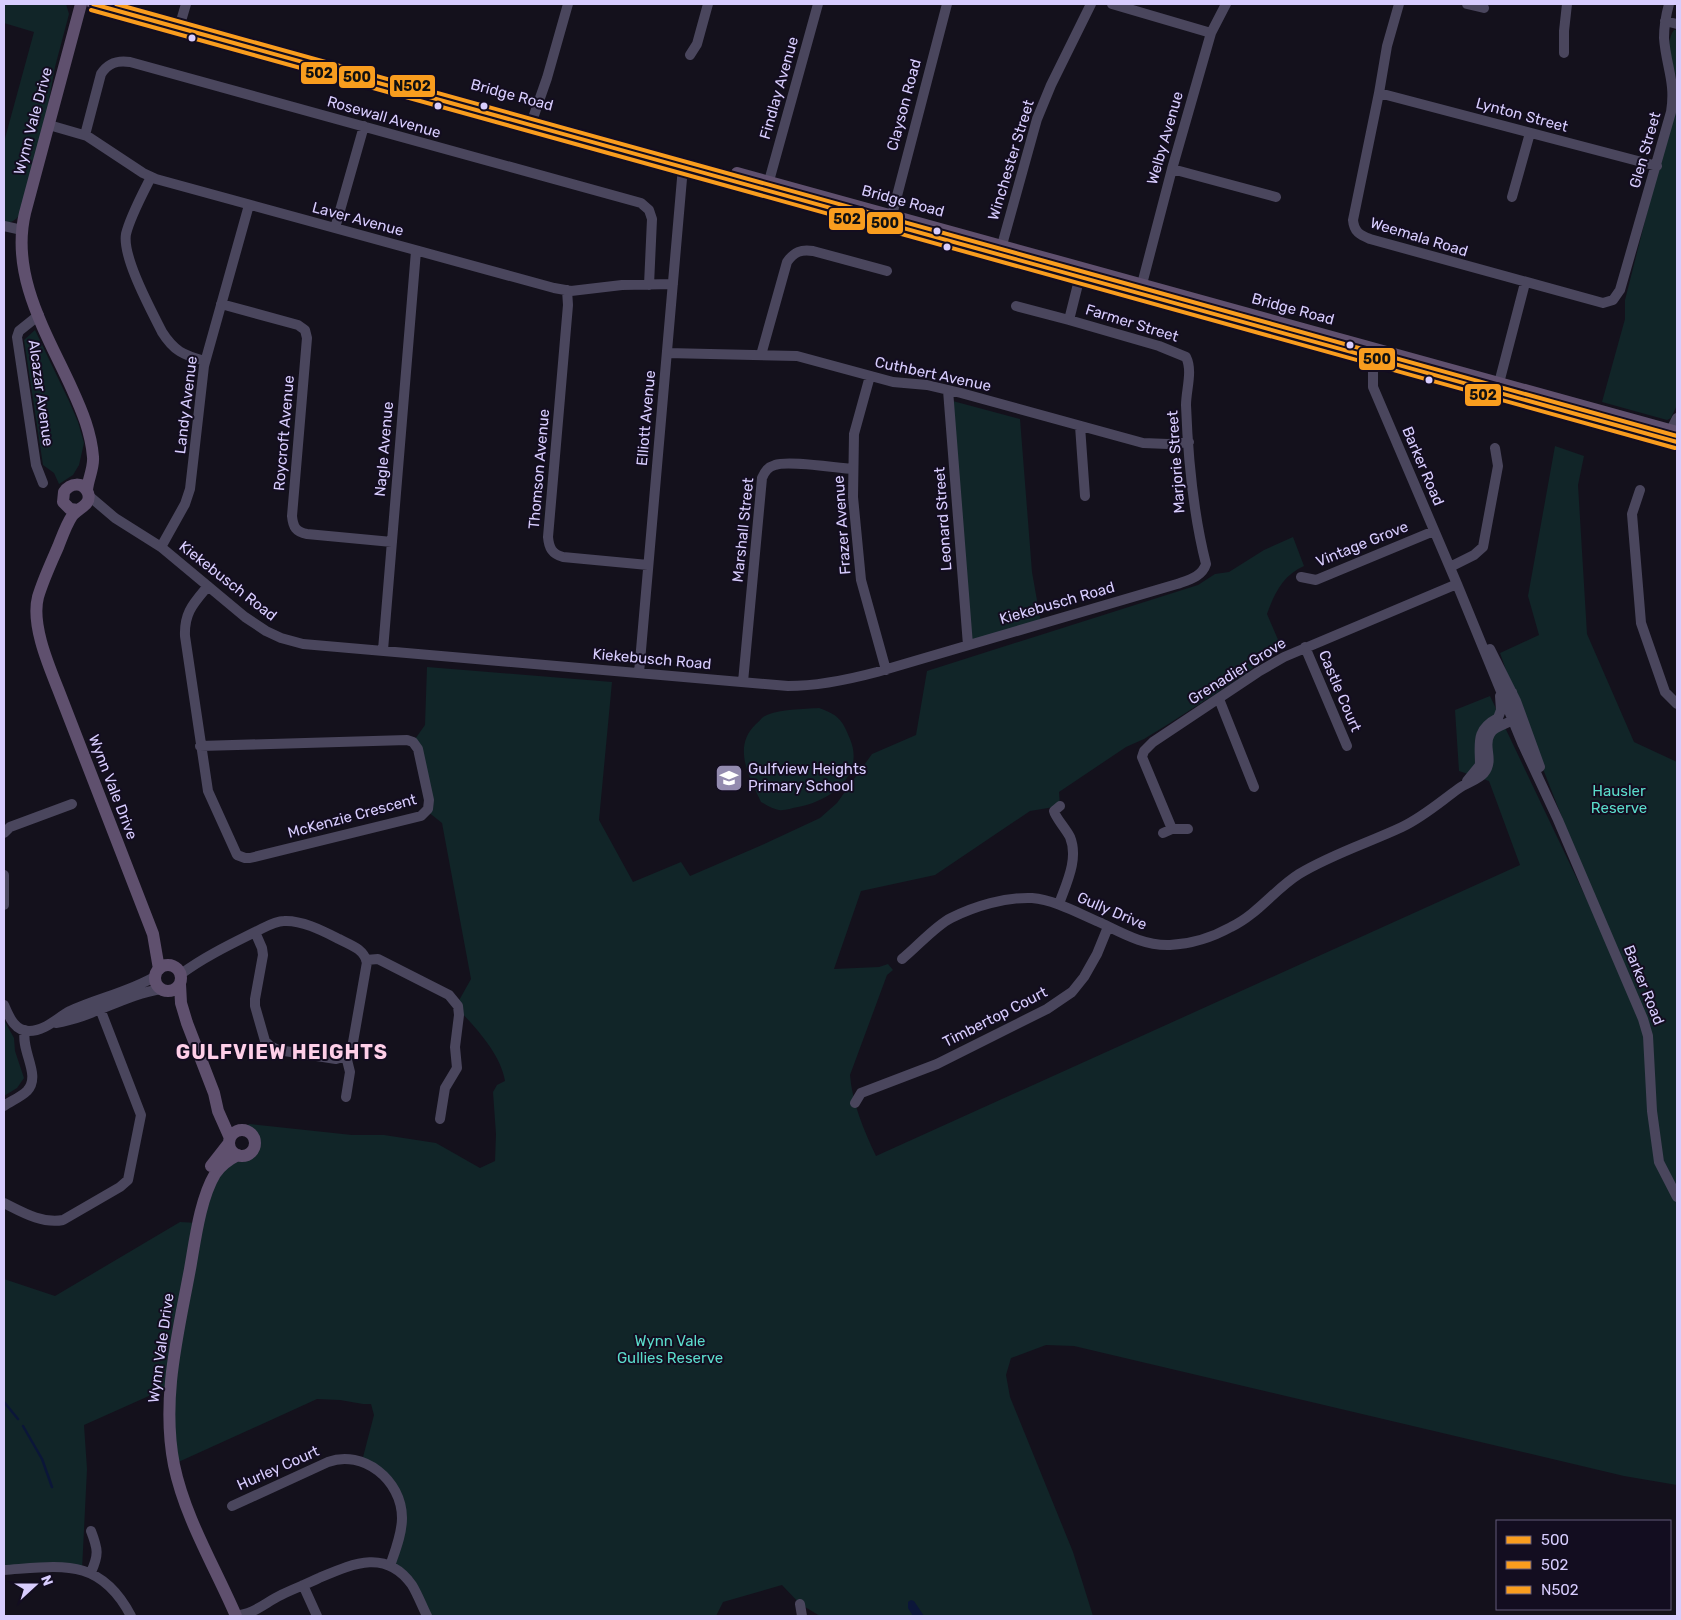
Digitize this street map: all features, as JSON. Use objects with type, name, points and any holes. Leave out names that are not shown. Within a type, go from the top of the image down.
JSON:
[{"type":"main road","name":"Wynn Vale Drive","points":[[80,4],[25,213],[22,230],[23,272],[39,315],[86,418],[93,464],[84,501],[72,516],[65,531],[38,597],[36,611],[44,650],[152,934],[170,973],[186,1023],[232,1137],[203,1180],[199,1198],[198,1223]]},
{"type":"main road","name":"Bridge Road","points":[[93,4],[181,24]]},
{"type":"main road","name":"Bridge Road","points":[[119,4],[181,24],[533,122],[1001,249],[1673,436]]},
{"type":"main road","name":"Bridge Road","points":[[1001,249],[1080,276],[1141,288]]},
{"type":"main road","name":"Wynn Vale Drive","points":[[71,485],[84,471],[91,443]]},
{"type":"main road","points":[[71,485],[81,485],[84,501],[70,509],[65,504],[63,496],[64,492],[71,485]]},
{"type":"main road","name":"Wynn Vale Drive","points":[[44,650],[33,629],[30,613],[31,599],[59,528],[65,504]]},
{"type":"main road","name":"Wynn Vale Drive","points":[[170,973],[156,983],[175,1004],[186,1023]]},
{"type":"main road","points":[[163,990],[173,991],[170,973]]},
{"type":"main road","points":[[245,1130],[254,1138],[255,1144],[250,1153],[238,1155],[232,1152],[232,1137],[245,1130]]},
{"type":"main road","name":"Wynn Vale Drive","points":[[236,1616],[187,1508],[176,1472],[170,1438],[169,1403],[171,1372],[198,1223],[214,1175],[228,1160],[238,1155]]},
{"type":"street","points":[[181,24],[186,4]]},
{"type":"street","points":[[533,122],[568,4]]},
{"type":"street","points":[[690,54],[697,44],[708,4]]},
{"type":"street","name":"Findlay Avenue","points":[[768,185],[818,4]]},
{"type":"street","name":"Clayson Road","points":[[890,219],[947,4]]},
{"type":"street","name":"Winchester Street","points":[[1001,249],[1036,119],[1091,4]]},
{"type":"street","points":[[1112,4],[1210,33]]},
{"type":"street","name":"Welby Avenue","points":[[1141,288],[1210,33],[1226,4]]},
{"type":"street","name":"Weemala Road","points":[[1399,4],[1387,46],[1353,228],[1358,234],[1370,239],[1525,283],[1603,303],[1613,300]]},
{"type":"street","points":[[1467,4],[1484,8]]},
{"type":"street","points":[[1564,53],[1567,4]]},
{"type":"street","name":"Glen Street","points":[[1613,300],[1620,290],[1657,166],[1673,100],[1673,87],[1664,39],[1665,21],[1669,4]]},
{"type":"street","points":[[1665,21],[1677,24]]},
{"type":"street","name":"Rosewall Avenue","points":[[84,135],[101,74],[112,63],[122,61],[641,203],[649,210],[652,219],[649,285]]},
{"type":"street","name":"Lynton Street","points":[[1379,93],[1657,166]]},
{"type":"street","name":"Laver Avenue","points":[[48,125],[84,135],[151,177],[554,288],[567,290],[673,284]]},
{"type":"street","points":[[335,228],[364,126]]},
{"type":"street","points":[[1512,197],[1530,133]]},
{"type":"street","name":"Elliott Avenue","points":[[638,673],[682,162]]},
{"type":"street","points":[[1172,169],[1276,196]]},
{"type":"street","points":[[151,177],[126,234],[126,248],[167,341],[183,355],[205,362]]},
{"type":"street","name":"Landy Avenue","points":[[161,547],[185,504],[190,489],[201,383],[205,362],[249,205]]},
{"type":"street","points":[[4,226],[22,230]]},
{"type":"street","name":"Nagle Avenue","points":[[383,650],[416,251]]},
{"type":"street","points":[[761,355],[787,262],[796,252],[813,251],[887,271]]},
{"type":"street","name":"Farmer Street","points":[[1069,320],[1080,276]]},
{"type":"street","points":[[1497,387],[1525,283]]},
{"type":"street","name":"Thomson Avenue","points":[[567,290],[568,305],[549,546],[551,551],[557,556],[648,565]]},
{"type":"street","name":"Roycroft Avenue","points":[[221,304],[298,325],[306,333],[292,516],[296,529],[301,533],[307,534],[392,542]]},
{"type":"street","name":"Farmer Street","points":[[1016,306],[1168,348],[1186,357]]},
{"type":"street","name":"Alcazar Avenue","points":[[39,315],[21,328],[16,338],[36,466],[43,483]]},
{"type":"street","name":"Cuthbert Avenue","points":[[667,353],[782,355],[808,358],[893,382],[948,390],[1143,443],[1168,444],[1189,442]]},
{"type":"street","name":"Barker Road","points":[[1373,353],[1372,386],[1450,567],[1513,721],[1558,820],[1643,1019],[1648,1036],[1652,1111],[1659,1162],[1677,1196]]},
{"type":"street","name":"Marjorie Street","points":[[1186,357],[1190,367],[1186,404],[1195,517],[1206,564]]},
{"type":"street","name":"Frazer Avenue","points":[[870,376],[854,434],[854,507],[861,580],[886,670]]},
{"type":"street","name":"Leonard Street","points":[[948,390],[968,645]]},
{"type":"street","points":[[1673,436],[1677,418]]},
{"type":"street","points":[[1080,426],[1085,496]]},
{"type":"street","points":[[1450,567],[1474,555],[1483,547],[1498,466],[1495,448]]},
{"type":"street","name":"Marshall Street","points":[[743,682],[760,496],[764,471],[780,463],[853,469]]},
{"type":"street","points":[[1640,490],[1632,514],[1641,623],[1665,692],[1677,704]]},
{"type":"street","name":"Kiekebusch Road","points":[[84,501],[161,547],[245,617],[266,632],[303,644],[743,682],[811,686],[886,670],[1177,584],[1198,576],[1206,564]]},
{"type":"street","name":"Vintage Grove","points":[[1301,577],[1316,580],[1434,531]]},
{"type":"street","name":"Barker Road","points":[[1457,584],[1512,692],[1558,820]]},
{"type":"street","name":"Grenadier Grove","points":[[1188,829],[1167,831],[1142,757],[1144,751],[1153,742],[1258,672],[1305,647],[1457,584]]},
{"type":"street","name":"McKenzie Crescent","points":[[200,746],[407,740],[413,742],[418,749],[429,800],[428,809],[421,816],[250,858],[241,857],[234,851],[210,796],[200,746],[185,636],[184,623],[189,609],[208,586]]},
{"type":"street","name":"Castle Court","points":[[1305,647],[1347,746]]},
{"type":"street","name":"Gully Drive","points":[[1464,786],[1480,765],[1478,748],[1480,735],[1490,722],[1498,718],[1501,710],[1499,686]]},
{"type":"street","points":[[1512,692],[1518,716],[1513,721]]},
{"type":"street","points":[[1219,699],[1254,787]]},
{"type":"street","name":"Gully Drive","points":[[902,959],[950,918],[982,905],[1005,900],[1032,898],[1058,904],[1132,938],[1152,944],[1188,943],[1231,928],[1250,916],[1297,875],[1324,859],[1368,842],[1418,819],[1484,774],[1490,758],[1487,742],[1488,736],[1492,730],[1513,721]]},
{"type":"street","points":[[4,833],[10,827],[72,804]]},
{"type":"street","points":[[1058,904],[1071,870],[1073,855],[1071,839],[1062,822],[1054,815],[1054,811],[1060,806]]},
{"type":"street","points":[[4,875],[4,905]]},
{"type":"street","points":[[99,1005],[140,985],[200,960],[255,932],[279,921],[290,921],[320,930],[358,948],[366,960],[367,968],[352,1048],[346,1056],[336,1059],[278,1050],[264,1041],[255,1002],[263,954],[255,932]]},
{"type":"street","name":"Timbertop Court","points":[[855,1103],[856,1091],[937,1064],[1048,1009],[1072,992],[1084,977],[1098,954],[1108,927]]},
{"type":"street","points":[[366,960],[378,959],[449,995],[457,1004],[459,1015],[455,1047],[456,1068],[445,1088],[440,1119]]},
{"type":"street","points":[[4,1005],[14,1024],[25,1030],[38,1030],[70,1012],[144,992],[163,990]]},
{"type":"street","points":[[4,1203],[38,1218],[58,1221],[120,1188],[128,1180],[141,1115],[99,1005]]},
{"type":"street","points":[[4,1106],[27,1091],[32,1084],[32,1070],[23,1041],[25,1030]]},
{"type":"street","points":[[346,1056],[350,1072],[346,1097]]},
{"type":"street","name":"Hurley Court","points":[[232,1506],[328,1462],[344,1458],[367,1463],[383,1475],[394,1490],[402,1508],[400,1535],[390,1566]]},
{"type":"street","points":[[91,1531],[97,1547],[97,1559],[91,1572]]},
{"type":"street","points":[[236,1616],[244,1615],[303,1585],[358,1563],[370,1562],[390,1566],[412,1584],[427,1616]]},
{"type":"street","points":[[4,1570],[56,1566],[91,1572],[115,1591],[131,1616]]},
{"type":"street","points":[[303,1585],[317,1616]]},
{"type":"street","points":[[800,1604],[802,1616]]},
{"type":"green space","points":[[4,4],[66,4],[69,14],[55,67],[47,111],[19,216],[10,222],[4,221],[4,142],[34,32],[4,23]]},
{"type":"green space","points":[[1674,30],[1677,30],[1677,83],[1670,48],[1671,36]]},
{"type":"green space","points":[[1677,94],[1677,405],[1671,418],[1667,420],[1602,402],[1625,319],[1625,300]]},
{"type":"green space","points":[[35,330],[69,401],[84,443],[79,465],[73,475],[59,484],[54,473],[43,465],[24,340]]},
{"type":"green space","points":[[949,400],[1020,419],[1032,572],[1041,623],[968,645]]},
{"type":"green space","points":[[1555,446],[1584,456],[1578,485],[1587,634],[1634,742],[1677,762],[1677,1485],[1624,1476],[1074,1346],[1046,1345],[1011,1358],[1006,1375],[1010,1397],[1073,1552],[1093,1616],[820,1616],[800,1604],[782,1585],[723,1602],[716,1616],[427,1616],[417,1595],[390,1566],[400,1535],[394,1490],[362,1461],[374,1415],[371,1404],[317,1399],[174,1464],[169,1387],[84,1425],[87,1469],[82,1570],[4,1570],[4,1279],[55,1296],[180,1222],[198,1223],[214,1175],[241,1156],[251,1153],[255,1144],[254,1138],[247,1131],[247,1125],[250,1124],[352,1135],[384,1135],[436,1143],[480,1168],[495,1161],[496,1134],[493,1092],[497,1085],[505,1081],[503,1071],[493,1052],[459,1010],[457,1004],[471,979],[442,823],[427,811],[413,742],[425,725],[427,667],[612,682],[599,820],[633,882],[681,862],[690,876],[820,818],[837,803],[872,754],[916,735],[927,671],[1198,585],[1215,574],[1229,572],[1264,550],[1293,537],[1304,566],[1290,574],[1280,586],[1267,614],[1282,649],[1265,656],[1246,674],[1144,739],[1126,747],[1059,792],[1060,806],[1030,811],[935,875],[861,891],[834,969],[879,967],[888,964],[893,970],[887,975],[850,1075],[853,1096],[859,1116],[876,1156],[1520,865],[1489,781],[1459,771],[1455,710],[1490,696],[1629,988],[1521,713],[1500,653],[1539,635],[1528,596]]},
{"type":"green space","points":[[819,708],[839,719],[847,732],[853,752],[853,764],[849,775],[833,792],[822,799],[788,809],[772,808],[761,802],[748,772],[744,752],[745,742],[749,733],[763,717],[770,714]]},
{"type":"green space","points":[[4,1020],[14,1038],[15,1051],[24,1078],[17,1088],[4,1096]]},
{"type":"water","points":[[914,1601],[924,1616],[913,1616],[908,1608],[908,1602]]},
{"type":"waterway","points":[[4,1402],[18,1419]]},
{"type":"waterway","points":[[23,1426],[42,1459],[52,1487]]},
{"type":"transit line","name":"500","points":[[93,4],[1677,442]]},
{"type":"transit line","name":"N502","points":[[116,4],[1677,436]]},
{"type":"transit line","name":"502","points":[[91,10],[1675,448]]},
{"type":"place","name":"Gulfview Heights Primary School","points":[[729,778]]},
{"type":"district","name":"GULFVIEW HEIGHTS","points":[[282,1052]]},
{"type":"park label","name":"Hausler Reserve","points":[[1619,800]]},
{"type":"park label","name":"Wynn Vale Gullies Reserve","points":[[670,1350]]}]
